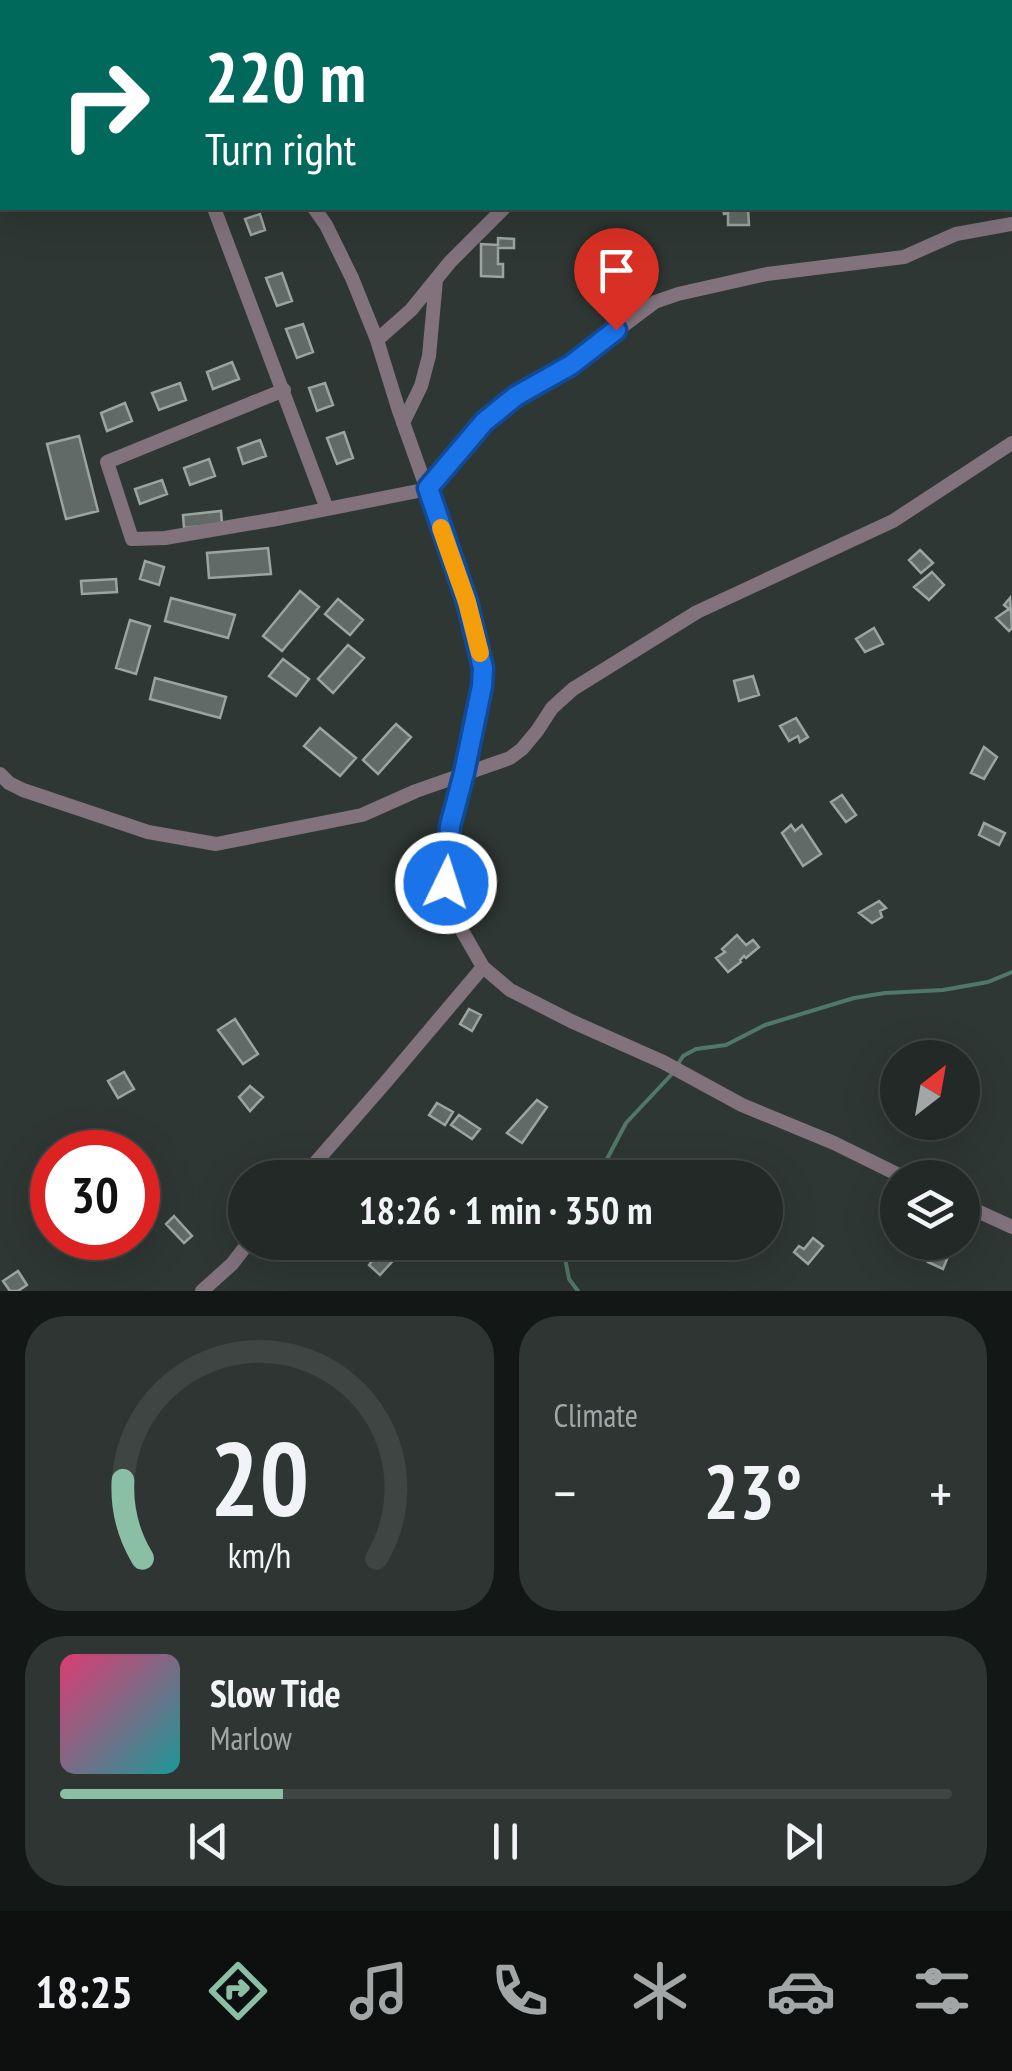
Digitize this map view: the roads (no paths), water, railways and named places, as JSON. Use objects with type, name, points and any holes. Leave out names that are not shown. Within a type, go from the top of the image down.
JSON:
[{"type":"street","points":[[215,210],[327,509]]},
{"type":"street","points":[[315,210],[352,278],[377,340],[467,602],[483,668],[450,826],[446,883],[457,922],[483,967],[510,990],[571,1021],[664,1062],[742,1105],[880,1166]]},
{"type":"street","points":[[377,340],[412,310],[502,210]]},
{"type":"street","points":[[284,390],[107,462],[132,539],[165,538],[428,488],[484,422],[516,396],[571,365],[655,302],[767,274],[904,257],[956,234],[1012,224]]},
{"type":"street","points":[[404,423],[429,356],[436,280]]},
{"type":"street","points":[[0,774],[23,790],[148,832],[216,844],[362,815],[510,758],[537,732],[552,708],[574,689],[696,612],[893,522],[1012,443]]},
{"type":"street","points":[[318,1160],[483,967]]},
{"type":"street","points":[[980,1213],[1012,1228]]},
{"type":"street","points":[[202,1291],[235,1260]]},
{"type":"waterway","points":[[606,1160],[626,1123],[672,1074],[683,1056],[696,1049],[726,1045],[765,1025],[854,998],[943,990],[988,982],[1012,972]]},
{"type":"waterway","points":[[565,1260],[569,1279],[578,1291]]}]
